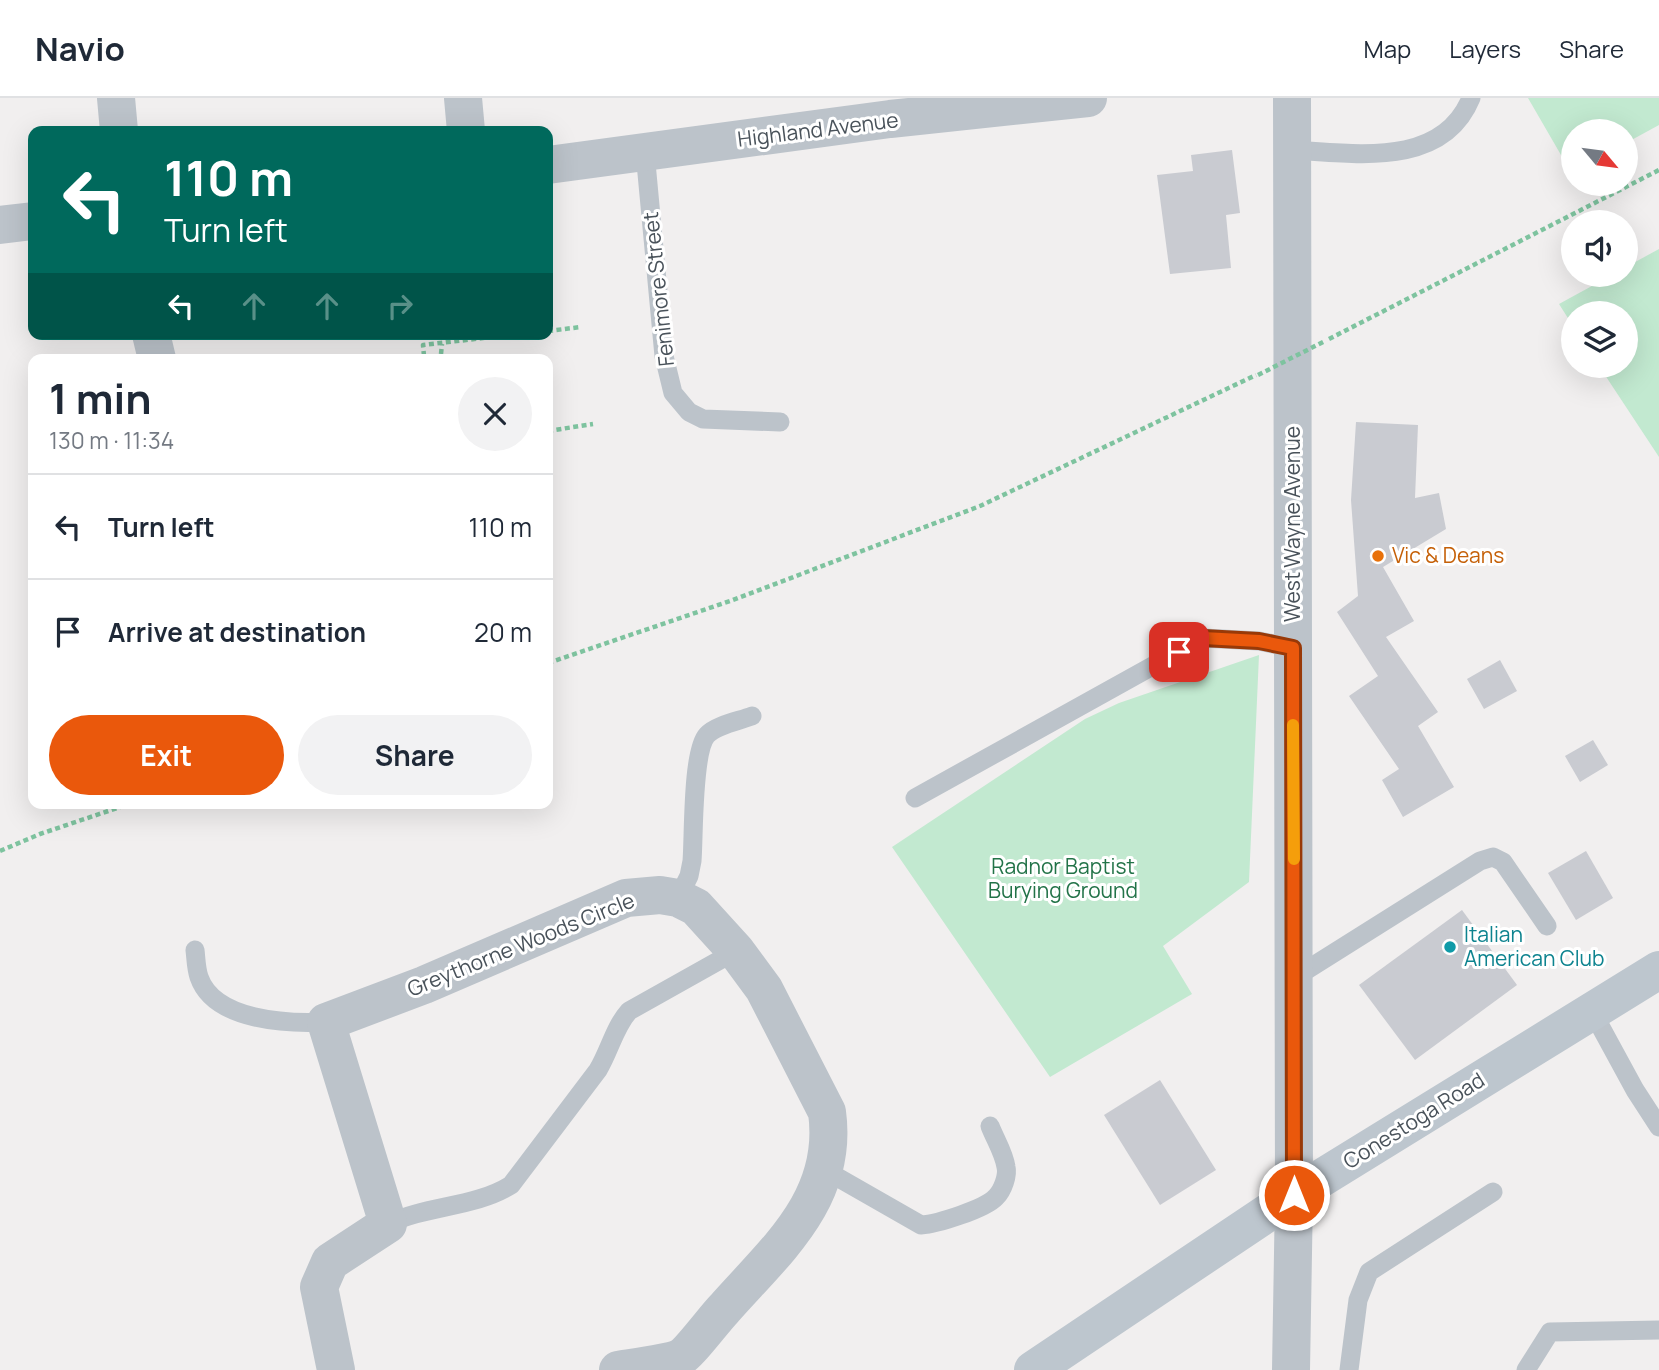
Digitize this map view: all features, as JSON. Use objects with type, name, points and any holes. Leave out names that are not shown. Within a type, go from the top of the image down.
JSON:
[{"type":"main road","name":"Conestoga Road","points":[[1033,1370],[1294,1195],[1659,970]]},
{"type":"street","points":[[116,98],[119,126]]},
{"type":"street","points":[[463,98],[466,126]]},
{"type":"street","name":"Highland Avenue","points":[[553,164],[645,152],[905,109],[1088,98]]},
{"type":"street","name":"West Wayne Avenue","points":[[1291,1370],[1294,1195],[1292,98]]},
{"type":"street","points":[[0,225],[28,222]]},
{"type":"street","name":"Greythorne Woods Circle","points":[[326,1022],[425,985],[626,898],[660,894],[678,898]]},
{"type":"street","points":[[618,1370],[684,1364],[793,1233],[816,1195],[827,1157],[827,1112],[764,989],[736,951],[696,907],[678,898]]},
{"type":"street","points":[[326,1022],[388,1224],[330,1262],[319,1287],[336,1370]]},
{"type":"lane","points":[[1293,150],[1381,155],[1403,152],[1452,129],[1471,98]]},
{"type":"lane","name":"Fenimore Street","points":[[645,152],[664,356],[673,393],[690,412],[703,419],[780,422]]},
{"type":"lane","points":[[915,798],[1203,638],[1259,641],[1293,648]]},
{"type":"lane","points":[[678,898],[689,876],[692,861],[698,759],[702,741],[709,733],[752,716]]},
{"type":"lane","points":[[1294,978],[1479,861],[1493,857],[1503,862],[1547,926]]},
{"type":"lane","points":[[195,950],[200,979],[216,1001],[237,1013],[296,1024],[326,1022]]},
{"type":"lane","points":[[388,1224],[404,1216],[491,1196],[511,1185],[598,1070],[620,1021],[629,1011],[736,951]]},
{"type":"lane","points":[[1592,1011],[1659,1128]]},
{"type":"lane","points":[[823,1169],[920,1225],[933,1224],[996,1197],[1004,1183],[1006,1168],[990,1126]]},
{"type":"lane","points":[[1349,1370],[1358,1300],[1368,1272],[1493,1192]]},
{"type":"lane","points":[[1526,1370],[1550,1332],[1659,1330]]},
{"type":"path","points":[[553,661],[733,600],[980,506],[1325,341],[1659,170]]},
{"type":"path","points":[[553,330],[581,327]]},
{"type":"path","points":[[424,354],[423,345],[472,340]]},
{"type":"path","points":[[442,344],[442,354]]},
{"type":"path","points":[[553,430],[593,424]]},
{"type":"path","points":[[0,852],[40,834],[114,809]]},
{"type":"green space","points":[[1528,98],[1659,98],[1659,125],[1638,136],[1638,119],[1561,119],[1561,155]]},
{"type":"green space","points":[[1659,249],[1659,457],[1607,378],[1638,378],[1638,301],[1564,301],[1590,287],[1638,287],[1638,260]]},
{"type":"green space","name":"Radnor Baptist Burying Ground","points":[[1259,655],[1249,882],[1163,946],[1192,994],[1050,1077],[892,847],[1085,719],[1119,703]]},
{"type":"building","points":[[1232,150],[1240,213],[1226,215],[1231,268],[1170,274],[1157,175],[1193,171],[1191,155]]},
{"type":"building","points":[[1356,422],[1418,425],[1415,498],[1439,493],[1446,529],[1383,567],[1414,621],[1386,637],[1438,712],[1418,726],[1454,787],[1403,817],[1382,780],[1399,769],[1349,696],[1378,676],[1337,612],[1358,596],[1351,500]]},
{"type":"building","points":[[1500,660],[1517,691],[1484,709],[1467,679]]},
{"type":"building","points":[[1593,740],[1608,765],[1580,782],[1565,756]]},
{"type":"building","points":[[1586,851],[1613,898],[1576,920],[1548,873]]},
{"type":"building","name":"Italian American Club","points":[[1462,910],[1517,985],[1415,1060],[1359,985]]},
{"type":"building","points":[[1160,1080],[1216,1170],[1160,1205],[1104,1115]]},
{"type":"slow traffic","points":[[1293,725],[1294,859]]},
{"type":"place","name":"Vic & Deans","points":[[1378,556]]},
{"type":"place","name":"Italian American Club","points":[[1450,947]]},
{"type":"route","points":[[1179,652],[1203,638],[1259,641],[1293,648],[1294,1195]]}]
